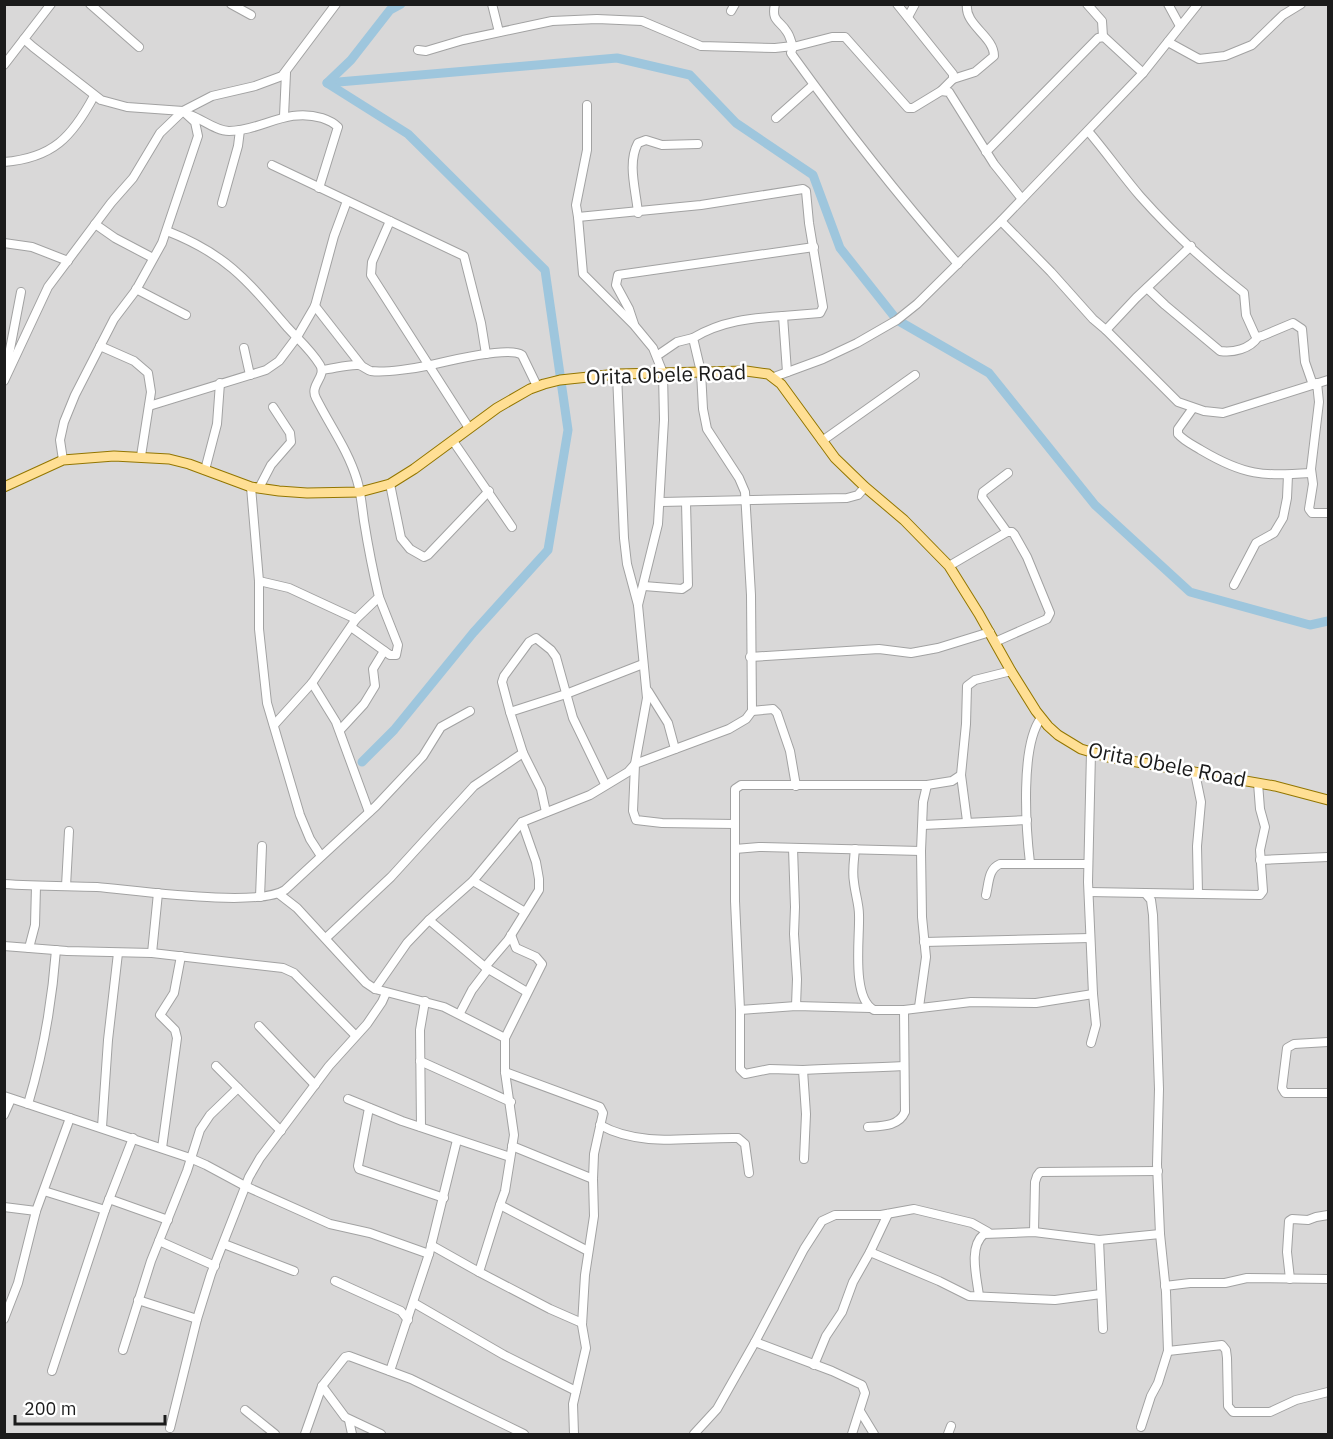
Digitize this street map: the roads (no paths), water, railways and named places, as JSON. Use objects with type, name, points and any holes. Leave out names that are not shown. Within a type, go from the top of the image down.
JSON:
[{"type":"main road","name":"Orita Obele Road","points":[[4,487],[63,460],[92,456],[141,456],[169,459],[255,488],[307,493],[360,492],[390,484],[513,398],[537,386],[561,380],[617,374],[746,371],[768,374],[774,377],[789,394],[835,458],[904,520],[949,567],[1041,718],[1059,735],[1091,752],[1258,783],[1329,800]]},
{"type":"street","points":[[4,65],[51,4]]},
{"type":"street","points":[[90,4],[139,47]]},
{"type":"street","points":[[231,4],[251,15]]},
{"type":"street","points":[[5,380],[48,287],[133,178],[160,133],[212,96],[268,82],[286,73],[336,4]]},
{"type":"street","points":[[492,4],[499,32]]},
{"type":"street","points":[[775,4],[776,21],[786,30],[793,46],[791,53],[812,86],[917,218],[958,264]]},
{"type":"street","points":[[897,4],[953,74],[953,79]]},
{"type":"street","points":[[908,17],[915,4]]},
{"type":"street","points":[[418,50],[426,51],[446,44],[552,21],[607,20],[647,23],[700,46],[775,48],[832,37],[845,37],[908,108],[914,108],[942,91],[953,79],[975,72],[994,56],[992,47],[968,15],[967,4]]},
{"type":"street","points":[[1087,4],[1102,21],[1103,37],[1143,73]]},
{"type":"street","points":[[1168,4],[1180,26]]},
{"type":"street","points":[[774,377],[823,359],[857,343],[897,320],[917,304],[1001,221],[1143,73],[1198,4]]},
{"type":"street","points":[[1167,42],[1199,59],[1225,56],[1252,45],[1283,15],[1301,4]]},
{"type":"street","points":[[986,152],[1098,38],[1103,37]]},
{"type":"street","points":[[24,39],[94,96],[127,107],[186,113],[221,129],[240,130],[284,116],[311,115],[332,121],[338,127],[319,188]]},
{"type":"street","points":[[284,116],[286,73]]},
{"type":"street","points":[[776,118],[812,86]]},
{"type":"street","points":[[942,91],[949,92],[986,152],[1022,199]]},
{"type":"street","points":[[4,162],[28,159],[48,152],[80,122],[94,96]]},
{"type":"street","points":[[587,105],[587,150],[576,205],[584,274],[634,325],[658,355],[663,373],[661,501],[658,524],[638,605]]},
{"type":"street","points":[[63,460],[60,440],[64,422],[114,319],[136,289],[167,231],[198,136],[195,122],[186,113]]},
{"type":"street","points":[[222,203],[238,146],[240,130]]},
{"type":"street","points":[[1088,131],[1140,196],[1244,293],[1246,315],[1254,334],[1258,337]]},
{"type":"street","points":[[638,213],[633,168],[638,143],[646,140],[662,145],[698,144]]},
{"type":"street","points":[[272,165],[464,256],[481,323],[486,354]]},
{"type":"street","points":[[578,217],[638,213],[803,189],[807,191],[809,223],[820,278],[822,311],[800,316],[751,318],[725,324],[706,330],[693,338],[677,342],[658,355]]},
{"type":"street","points":[[149,406],[273,366],[297,338],[315,306],[334,236],[347,201]]},
{"type":"street","points":[[390,221],[372,262],[371,275],[469,428]]},
{"type":"street","points":[[1001,221],[1093,319],[1173,397],[1192,408],[1223,413],[1329,380]]},
{"type":"street","points":[[95,224],[115,238],[153,258]]},
{"type":"street","points":[[167,231],[196,243],[227,262],[276,312],[312,354],[322,370],[322,376],[315,386],[316,397],[344,447],[354,471],[379,597],[399,649],[396,655],[393,656],[384,651],[353,623],[290,588],[259,581]]},
{"type":"street","points":[[4,243],[32,247],[68,261]]},
{"type":"street","points":[[1106,330],[1191,246]]},
{"type":"street","points":[[634,325],[629,309],[616,285],[618,275],[814,248]]},
{"type":"street","points":[[1147,288],[1220,351],[1231,352],[1251,344],[1258,337],[1293,323],[1302,329],[1305,362],[1315,384],[1319,402],[1309,511],[1329,513]]},
{"type":"street","points":[[136,289],[186,315]]},
{"type":"street","points":[[5,380],[21,292]]},
{"type":"street","points":[[315,306],[361,365],[372,371],[429,366],[486,354],[520,353],[537,386]]},
{"type":"street","points":[[783,316],[787,372]]},
{"type":"street","points":[[375,989],[407,943],[473,881],[522,822],[579,800],[628,772],[635,764],[729,729],[746,719],[752,711],[751,595],[745,492],[740,478],[707,429],[704,418],[701,372],[693,338]]},
{"type":"street","points":[[100,346],[119,353],[143,367],[150,381],[149,406],[141,456]]},
{"type":"street","points":[[244,348],[250,375]]},
{"type":"street","points":[[322,370],[361,365]]},
{"type":"street","points":[[617,374],[624,538],[627,564],[638,605],[648,698],[635,764],[633,811],[636,819],[735,824]]},
{"type":"street","points":[[822,441],[915,375]]},
{"type":"street","points":[[205,470],[217,424],[220,383]]},
{"type":"street","points":[[273,407],[292,437],[291,442],[255,488],[260,629],[267,703],[305,829],[321,856]]},
{"type":"street","points":[[1192,408],[1178,429],[1179,436],[1226,464],[1264,476],[1311,474]]},
{"type":"street","points":[[453,441],[512,527]]},
{"type":"street","points":[[1007,532],[982,497],[983,492],[1008,473]]},
{"type":"street","points":[[1234,585],[1247,565],[1256,543],[1274,533],[1283,518],[1288,475]]},
{"type":"street","points":[[390,484],[401,538],[410,549],[424,557],[489,491]]},
{"type":"street","points":[[661,501],[848,498],[858,495],[865,487]]},
{"type":"street","points":[[644,586],[682,589],[688,585],[686,502]]},
{"type":"street","points":[[949,567],[1007,532],[1012,532],[1050,614],[1047,619],[995,642]]},
{"type":"street","points":[[274,725],[312,683],[353,623],[379,597]]},
{"type":"street","points":[[750,657],[879,649],[911,652],[938,648],[990,633]]},
{"type":"street","points":[[546,812],[541,789],[523,753],[502,682],[532,639],[541,640],[556,657],[573,718],[605,784]]},
{"type":"street","points":[[340,730],[364,704],[375,686],[373,667],[384,651]]},
{"type":"street","points":[[510,712],[566,694],[643,664]]},
{"type":"street","points":[[967,822],[961,775],[967,686],[975,680],[992,678],[1011,671]]},
{"type":"street","points":[[312,683],[340,730],[369,812]]},
{"type":"street","points":[[647,690],[668,723],[675,749]]},
{"type":"street","points":[[752,711],[773,710],[777,713],[793,761],[796,786]]},
{"type":"street","points":[[4,884],[66,886],[158,894],[260,897],[279,894],[369,812],[423,756],[441,728],[470,711]]},
{"type":"street","points":[[1030,863],[1026,787],[1033,734],[1041,718]]},
{"type":"street","points":[[1091,752],[1088,864],[1096,1025],[1091,1043]]},
{"type":"street","points":[[326,939],[399,868],[474,786],[523,753]]},
{"type":"street","points":[[1195,772],[1201,802],[1197,846],[1198,893]]},
{"type":"street","points":[[904,1066],[770,1069],[742,1073],[735,901],[735,792],[741,785],[927,785],[952,781],[961,775]]},
{"type":"street","points":[[1089,892],[1260,895],[1263,887],[1260,845],[1265,827],[1260,809],[1258,783]]},
{"type":"street","points":[[919,1007],[926,957],[921,851],[923,802],[927,785]]},
{"type":"street","points":[[923,825],[1027,820]]},
{"type":"street","points":[[460,1013],[486,968],[511,935],[536,895],[539,885],[536,862],[522,822]]},
{"type":"street","points":[[66,886],[69,831]]},
{"type":"street","points":[[260,897],[262,846]]},
{"type":"street","points":[[793,848],[796,1006]]},
{"type":"street","points":[[735,849],[921,851]]},
{"type":"street","points":[[855,849],[853,878],[859,915],[859,975],[863,1000],[870,1008]]},
{"type":"street","points":[[1260,860],[1329,857]]},
{"type":"street","points":[[986,895],[991,871],[994,866],[1000,864],[1088,864]]},
{"type":"street","points":[[473,881],[525,912]]},
{"type":"street","points":[[29,948],[34,931],[36,886]]},
{"type":"street","points":[[1141,1427],[1150,1396],[1158,1383],[1168,1351],[1166,1286],[1160,1234],[1159,1080],[1153,915],[1151,900],[1145,893]]},
{"type":"street","points":[[152,953],[158,894]]},
{"type":"street","points":[[279,894],[297,908],[366,983],[375,989],[460,1013],[505,1038]]},
{"type":"street","points":[[429,920],[486,968],[527,992]]},
{"type":"street","points":[[479,1272],[505,1191],[514,1135],[505,1072],[505,1038],[541,967],[541,961],[530,953],[516,948],[511,935]]},
{"type":"street","points":[[924,942],[1090,938]]},
{"type":"street","points":[[4,946],[152,953],[288,970],[324,1002],[355,1035]]},
{"type":"street","points":[[28,1104],[44,1041],[53,987],[56,950]]},
{"type":"street","points":[[102,1127],[108,1041],[118,953]]},
{"type":"street","points":[[162,1148],[177,1038],[175,1029],[160,1015],[174,993],[181,956]]},
{"type":"street","points":[[170,1428],[197,1318],[254,1166],[315,1085],[355,1035],[367,1024],[386,993]]},
{"type":"street","points":[[740,1010],[796,1006],[904,1010],[971,1002],[1036,1003],[1093,994]]},
{"type":"street","points":[[421,1127],[420,1030],[424,1002]]},
{"type":"street","points":[[868,1127],[894,1124],[903,1116],[906,1108],[904,1010]]},
{"type":"street","points":[[259,1026],[315,1085]]},
{"type":"street","points":[[1329,1042],[1294,1044],[1287,1048],[1282,1088],[1285,1093],[1329,1093]]},
{"type":"street","points":[[420,1061],[511,1102]]},
{"type":"street","points":[[216,1066],[281,1131]]},
{"type":"street","points":[[803,1070],[806,1114],[804,1159]]},
{"type":"street","points":[[505,1072],[600,1107],[603,1113],[596,1143],[592,1179],[594,1216],[588,1251],[582,1323],[586,1348],[576,1391],[573,1415],[574,1434]]},
{"type":"street","points":[[123,1350],[159,1241],[204,1123],[238,1088]]},
{"type":"street","points":[[4,1115],[8,1098],[102,1127],[190,1158],[245,1186],[330,1224],[370,1233],[429,1254]]},
{"type":"street","points":[[348,1100],[510,1157]]},
{"type":"street","points":[[369,1108],[359,1169],[444,1198]]},
{"type":"street","points":[[4,1319],[18,1283],[36,1211],[70,1118]]},
{"type":"street","points":[[600,1125],[615,1133],[630,1137],[738,1138],[745,1144],[749,1173]]},
{"type":"street","points":[[52,1371],[105,1210],[134,1138]]},
{"type":"street","points":[[390,1371],[429,1254],[457,1140]]},
{"type":"street","points":[[512,1146],[592,1179]]},
{"type":"street","points":[[1034,1232],[1035,1182],[1040,1172],[1158,1172]]},
{"type":"street","points":[[44,1191],[105,1210]]},
{"type":"street","points":[[109,1199],[168,1220]]},
{"type":"street","points":[[500,1205],[588,1251]]},
{"type":"street","points":[[4,1207],[36,1211]]},
{"type":"street","points":[[694,1434],[717,1409],[804,1249],[822,1221],[835,1215],[888,1214],[903,1210],[921,1210],[972,1223],[988,1232],[1034,1232],[1099,1240],[1160,1234]]},
{"type":"street","points":[[814,1365],[826,1336],[842,1312],[855,1277],[888,1214]]},
{"type":"street","points":[[1290,1279],[1287,1239],[1289,1221],[1292,1219],[1308,1220],[1329,1215]]},
{"type":"street","points":[[979,1296],[975,1249],[980,1237],[988,1232]]},
{"type":"street","points":[[1099,1240],[1104,1329]]},
{"type":"street","points":[[159,1241],[215,1266]]},
{"type":"street","points":[[224,1244],[294,1271]]},
{"type":"street","points":[[431,1245],[550,1309],[582,1323]]},
{"type":"street","points":[[870,1252],[939,1281],[965,1295],[1055,1300],[1101,1294]]},
{"type":"street","points":[[1166,1286],[1194,1283],[1225,1284],[1247,1278],[1329,1279]]},
{"type":"street","points":[[335,1281],[401,1311],[408,1320]]},
{"type":"street","points":[[138,1300],[197,1318]]},
{"type":"street","points":[[401,1311],[412,1307],[576,1391]]},
{"type":"street","points":[[755,1342],[862,1385],[865,1394],[852,1434]]},
{"type":"street","points":[[1168,1351],[1217,1344],[1224,1347],[1229,1378],[1228,1406],[1233,1412],[1270,1412],[1296,1400],[1329,1392]]},
{"type":"street","points":[[305,1434],[322,1386],[346,1356],[390,1371],[434,1390],[524,1434]]},
{"type":"street","points":[[322,1386],[349,1420],[352,1434]]},
{"type":"street","points":[[246,1410],[275,1434]]},
{"type":"street","points":[[860,1411],[874,1434]]},
{"type":"street","points":[[349,1420],[381,1434]]},
{"type":"waterway","points":[[362,762],[394,730],[473,633],[548,550],[568,430],[545,270],[408,134],[327,83],[351,60],[390,10],[401,4]]},
{"type":"waterway","points":[[327,83],[617,58],[690,75],[736,123],[813,175],[840,248],[897,320],[989,373],[1095,505],[1190,592],[1310,625],[1328,621]]}]
